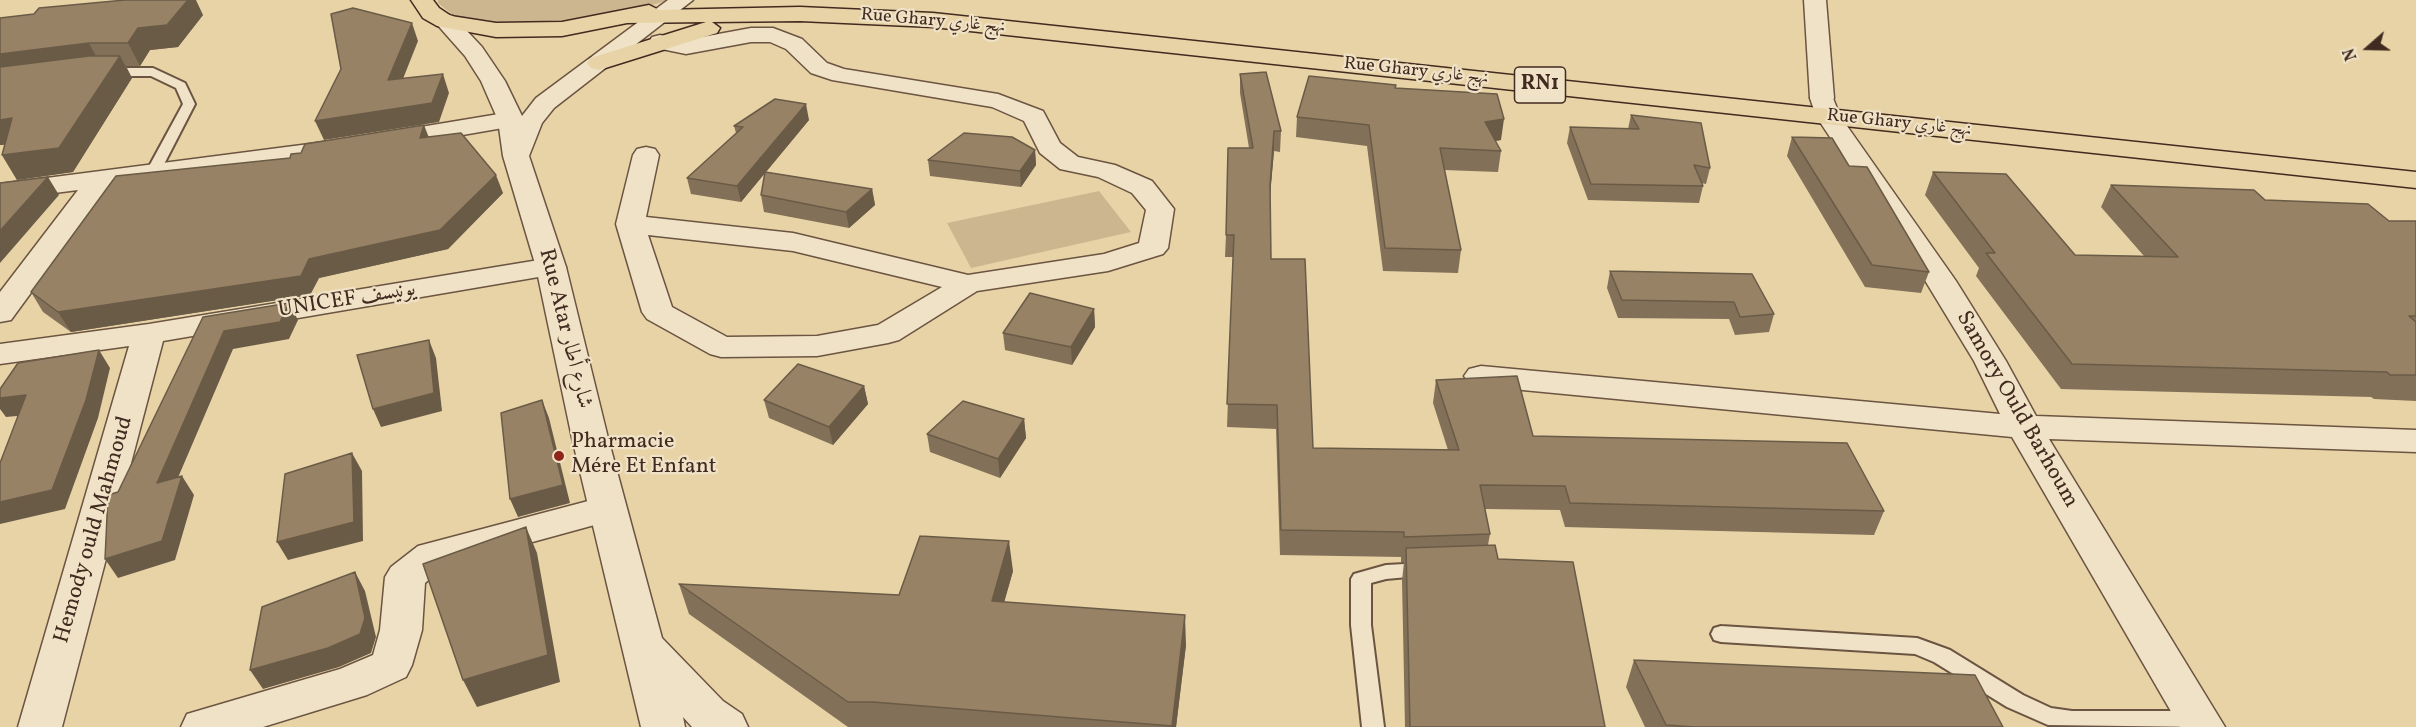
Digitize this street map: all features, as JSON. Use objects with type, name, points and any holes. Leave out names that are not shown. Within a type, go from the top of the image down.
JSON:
[{"type":"highway","name":"Rue Ghary نهج غاري","points":[[905,0],[1439,68]]},
{"type":"highway","points":[[420,1],[431,13],[445,21]]},
{"type":"highway","name":"Rue Ghary نهج غاري","points":[[445,21],[477,28],[528,31],[573,27],[629,17],[671,15],[800,14],[933,20],[2416,163]]},
{"type":"highway","name":"Rue Ghary نهج غاري","points":[[1825,107],[2416,180]]},
{"type":"street","points":[[1815,0],[1825,107]]},
{"type":"street","points":[[516,156],[530,122],[545,103],[671,15],[686,47],[751,35],[773,35],[794,44],[819,68],[840,75],[998,101],[1034,116],[1049,147],[1069,163],[1106,171],[1143,187],[1160,209],[1153,248],[1108,262],[968,284],[888,333],[817,346],[721,347],[658,312],[630,224],[646,155]]},
{"type":"street","name":"Rue Atar شارع أطار","points":[[445,21],[474,52],[493,81],[511,120],[516,156],[551,267],[607,509],[663,727]]},
{"type":"street","name":"Samory Ould Barhoum","points":[[1825,107],[1894,216],[1941,281],[1990,361],[2024,427],[2201,723]]},
{"type":"street","points":[[0,192],[348,147],[511,120]]},
{"type":"street","points":[[0,313],[100,179]]},
{"type":"street","points":[[630,224],[793,242],[968,284]]},
{"type":"street","name":"UNICEF يونيسف","points":[[0,354],[149,333],[551,267]]},
{"type":"street","name":"Hemody ould Mahmoud","points":[[40,727],[149,333]]},
{"type":"street","points":[[1481,376],[2024,427],[2416,441]]},
{"type":"street","points":[[203,727],[352,683],[391,665],[401,630],[405,577],[432,556],[607,509]]},
{"type":"street","name":"Rue Atar شارع أطار","points":[[640,643],[707,714],[726,727]]},
{"type":"lane","points":[[90,74],[153,72],[181,86],[189,104],[153,172]]},
{"type":"lane","points":[[1373,727],[1361,625],[1361,579],[1386,572],[1445,570]]},
{"type":"lane","points":[[1721,634],[1917,646],[1942,656],[2015,701],[2048,716],[2072,720],[2201,723]]},
{"type":"shaded area","points":[[438,0],[668,0],[615,17],[569,25],[483,24],[454,16],[438,3]]},
{"type":"shaded area","points":[[1099,191],[1131,232],[971,268],[947,223]]},
{"type":"building","points":[[125,0],[188,0],[167,25],[138,28],[128,43],[89,43],[0,54],[0,18],[34,14],[39,8]]},
{"type":"building","points":[[353,8],[412,23],[388,80],[443,74],[432,103],[315,121],[341,69],[331,14]]},
{"type":"building","points":[[89,56],[120,56],[59,148],[2,155],[12,118],[0,120],[0,67]]},
{"type":"building","points":[[1266,72],[1281,131],[1274,131],[1270,185],[1271,259],[1305,259],[1313,448],[1459,450],[1436,380],[1517,376],[1533,436],[1847,443],[1884,511],[1570,503],[1565,486],[1480,485],[1490,534],[1404,537],[1404,532],[1281,530],[1277,405],[1227,404],[1234,235],[1226,235],[1228,148],[1253,148],[1240,74]]},
{"type":"building","points":[[1309,76],[1396,85],[1395,88],[1497,94],[1504,119],[1485,122],[1501,151],[1440,148],[1461,250],[1385,248],[1369,125],[1297,117]]},
{"type":"building","points":[[775,99],[806,104],[737,186],[687,178],[743,127],[734,126]]},
{"type":"building","points":[[1631,115],[1701,123],[1710,168],[1694,165],[1703,186],[1591,184],[1570,127],[1639,129]]},
{"type":"building","points":[[424,125],[420,138],[461,133],[496,175],[440,230],[309,259],[301,276],[58,312],[31,292],[116,176],[290,158],[291,154],[301,153],[305,144]]},
{"type":"building","points":[[964,133],[1012,137],[1035,150],[1020,171],[928,160]]},
{"type":"building","points":[[1792,137],[1832,138],[1849,166],[1867,167],[1929,272],[1872,265]]},
{"type":"building","points":[[765,172],[872,189],[846,212],[761,195]]},
{"type":"building","points":[[1933,172],[2006,174],[2075,255],[2178,257],[2111,185],[2254,190],[2265,200],[2368,204],[2389,221],[2416,221],[2416,316],[2409,316],[2416,322],[2416,375],[2390,375],[2387,372],[2072,364],[1986,253],[1995,253]]},
{"type":"building","points":[[48,177],[0,231],[0,183]]},
{"type":"building","points":[[1610,271],[1752,274],[1774,314],[1740,317],[1734,302],[1622,300]]},
{"type":"building","points":[[1030,293],[1094,309],[1071,347],[1003,333]]},
{"type":"building","points":[[289,303],[280,322],[224,331],[157,483],[182,476],[162,541],[105,559],[108,495],[118,492],[203,317]]},
{"type":"building","points":[[429,340],[434,393],[373,409],[357,355]]},
{"type":"building","points":[[99,350],[86,400],[52,490],[0,502],[0,463],[26,395],[0,398],[0,389],[18,363]]},
{"type":"building","points":[[798,364],[864,386],[829,427],[764,400]]},
{"type":"building","points":[[542,400],[563,485],[510,499],[501,413]]},
{"type":"building","points":[[963,401],[1024,419],[998,459],[927,434]]},
{"type":"building","points":[[352,453],[354,522],[277,542],[285,474]]},
{"type":"building","points":[[526,527],[548,655],[463,680],[423,564]]},
{"type":"building","points":[[920,536],[1009,541],[992,601],[1185,615],[1172,726],[873,702],[848,702],[679,584],[899,595]]},
{"type":"building","points":[[1495,545],[1498,559],[1573,562],[1605,727],[1410,727],[1406,548]]},
{"type":"building","points":[[355,572],[365,618],[360,634],[328,648],[250,670],[262,607]]},
{"type":"building","points":[[1634,660],[1975,675],[2003,727],[1694,727],[1666,725]]},
{"type":"place","name":"Pharmacie Mére Et Enfant","points":[[559,456]]}]
